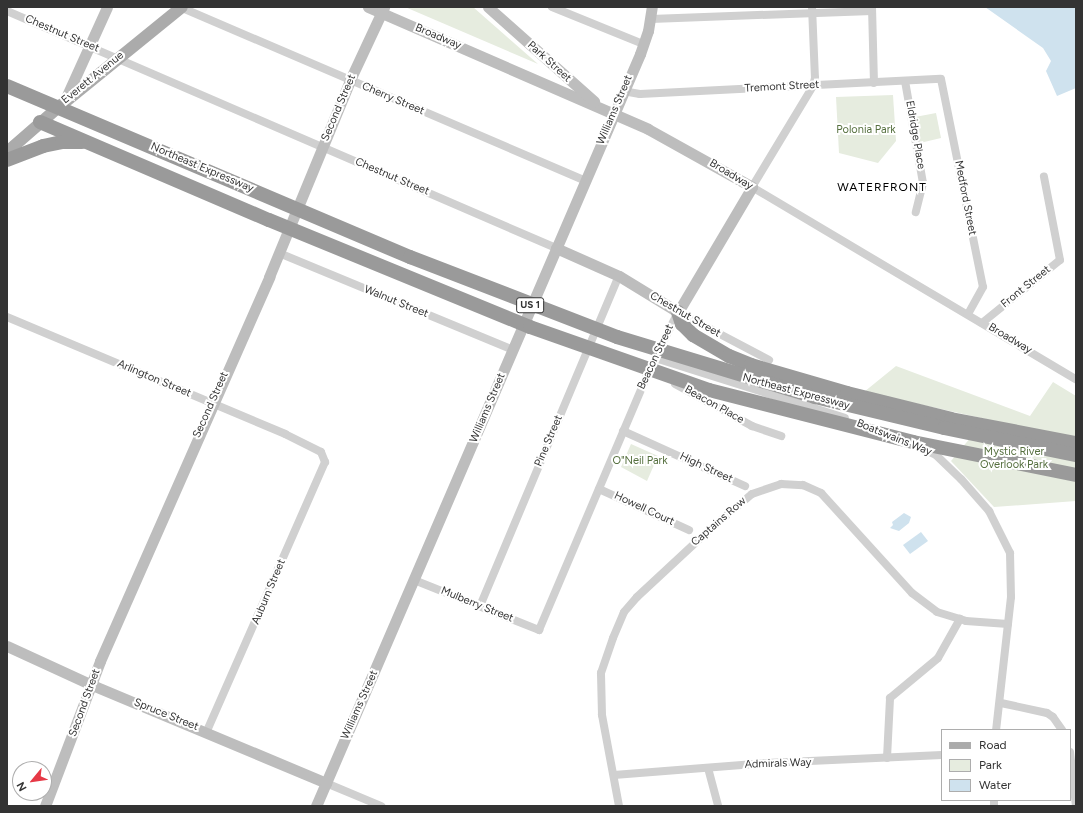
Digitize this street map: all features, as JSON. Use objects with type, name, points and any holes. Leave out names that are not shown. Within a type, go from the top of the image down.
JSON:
[{"type":"highway","name":"Northeast Expressway","points":[[7,86],[335,226],[617,338],[757,382],[834,402],[955,431],[1076,455]]},
{"type":"highway","points":[[40,122],[270,220],[530,328],[695,385],[901,439],[1076,475]]},
{"type":"highway","points":[[7,160],[43,146],[62,142],[79,142],[104,149]]},
{"type":"highway","points":[[678,312],[685,328],[709,346],[729,356],[770,366],[847,394],[943,417],[1076,443]]},
{"type":"main road","points":[[64,102],[107,7]]},
{"type":"main road","name":"Everett Avenue","points":[[7,152],[64,102],[181,7]]},
{"type":"main road","name":"Broadway","points":[[368,7],[382,10],[614,113],[681,145],[752,187]]},
{"type":"main road","name":"Park Street","points":[[488,7],[590,97],[614,113]]},
{"type":"main road","name":"Williams Street","points":[[316,806],[614,113],[643,44],[651,19],[652,7]]},
{"type":"main road","name":"Second Street","points":[[45,806],[100,661],[279,253],[350,80],[382,10]]},
{"type":"main road","points":[[543,82],[551,81],[556,73],[553,65]]},
{"type":"main road","name":"Beacon Street","points":[[678,312],[752,187]]},
{"type":"main road","name":"Chestnut Street","points":[[556,248],[619,276],[678,312]]},
{"type":"main road","name":"Spruce Street","points":[[7,646],[92,685],[206,731],[326,783]]},
{"type":"street","name":"Cherry Street","points":[[181,7],[585,181]]},
{"type":"street","points":[[552,7],[643,44]]},
{"type":"street","points":[[651,19],[812,10],[872,9],[874,83]]},
{"type":"street","name":"Beacon Street","points":[[752,187],[813,86],[815,78],[812,10]]},
{"type":"street","name":"Chestnut Street","points":[[7,11],[556,248]]},
{"type":"street","name":"Tremont Street","points":[[623,91],[640,94],[941,79]]},
{"type":"street","name":"Medford Street","points":[[941,79],[983,287],[968,314]]},
{"type":"street","name":"Eldridge Place","points":[[906,81],[923,183],[916,212]]},
{"type":"street","name":"Front Street","points":[[982,323],[1060,260],[1044,177]]},
{"type":"street","name":"Broadway","points":[[752,187],[1076,378]]},
{"type":"street","name":"Walnut Street","points":[[279,253],[513,350]]},
{"type":"street","name":"Pine Street","points":[[480,606],[619,276]]},
{"type":"street","name":"Beacon Street","points":[[539,630],[649,371],[678,312]]},
{"type":"street","name":"Arlington Street","points":[[7,317],[285,434],[321,452]]},
{"type":"street","name":"Boatswains Way","points":[[655,358],[880,430],[936,455],[990,511],[1010,553],[1011,597],[1001,703],[996,729]]},
{"type":"street","name":"Beacon Place","points":[[649,371],[752,426],[781,436]]},
{"type":"street","name":"High Street","points":[[623,431],[745,486]]},
{"type":"street","name":"Auburn Street","points":[[206,731],[325,462],[321,452]]},
{"type":"street","name":"Captains Row","points":[[619,806],[602,715],[600,673],[624,612],[689,548],[752,494],[780,484],[803,485],[821,493],[912,593],[937,612],[960,619],[1008,624]]},
{"type":"street","name":"Howell Court","points":[[599,489],[689,530]]},
{"type":"street","name":"Mulberry Street","points":[[414,580],[539,630]]},
{"type":"street","points":[[886,758],[890,698],[938,658],[960,619]]},
{"type":"street","points":[[1001,703],[1047,713],[1061,729]]},
{"type":"street","name":"Admirals Way","points":[[614,775],[708,768],[941,756]]},
{"type":"street","points":[[1071,761],[1076,806]]},
{"type":"street","points":[[708,768],[718,806]]},
{"type":"street","points":[[326,783],[380,806]]},
{"type":"green space","points":[[405,7],[473,7],[538,64]]},
{"type":"green space","name":"Polonia Park","points":[[893,95],[896,141],[878,163],[839,153],[836,97]]},
{"type":"green space","points":[[936,113],[941,138],[920,143],[915,117]]},
{"type":"green space","name":"Mystic River Overlook Park","points":[[896,366],[1030,416],[1053,382],[1076,396],[1076,501],[994,507],[951,461],[986,419],[864,392]]},
{"type":"green space","name":"O\"Neil Park","points":[[631,444],[658,456],[647,481],[621,467]]},
{"type":"water","points":[[985,7],[1076,7],[1076,88],[1057,96],[1046,71],[1051,61],[1043,48]]},
{"type":"water","points":[[904,513],[911,517],[909,523],[899,531],[890,528],[893,525],[892,522]]},
{"type":"water","points":[[921,532],[928,541],[910,554],[903,545]]},
{"type":"district","name":"WATERFRONT","points":[[882,188]]}]
